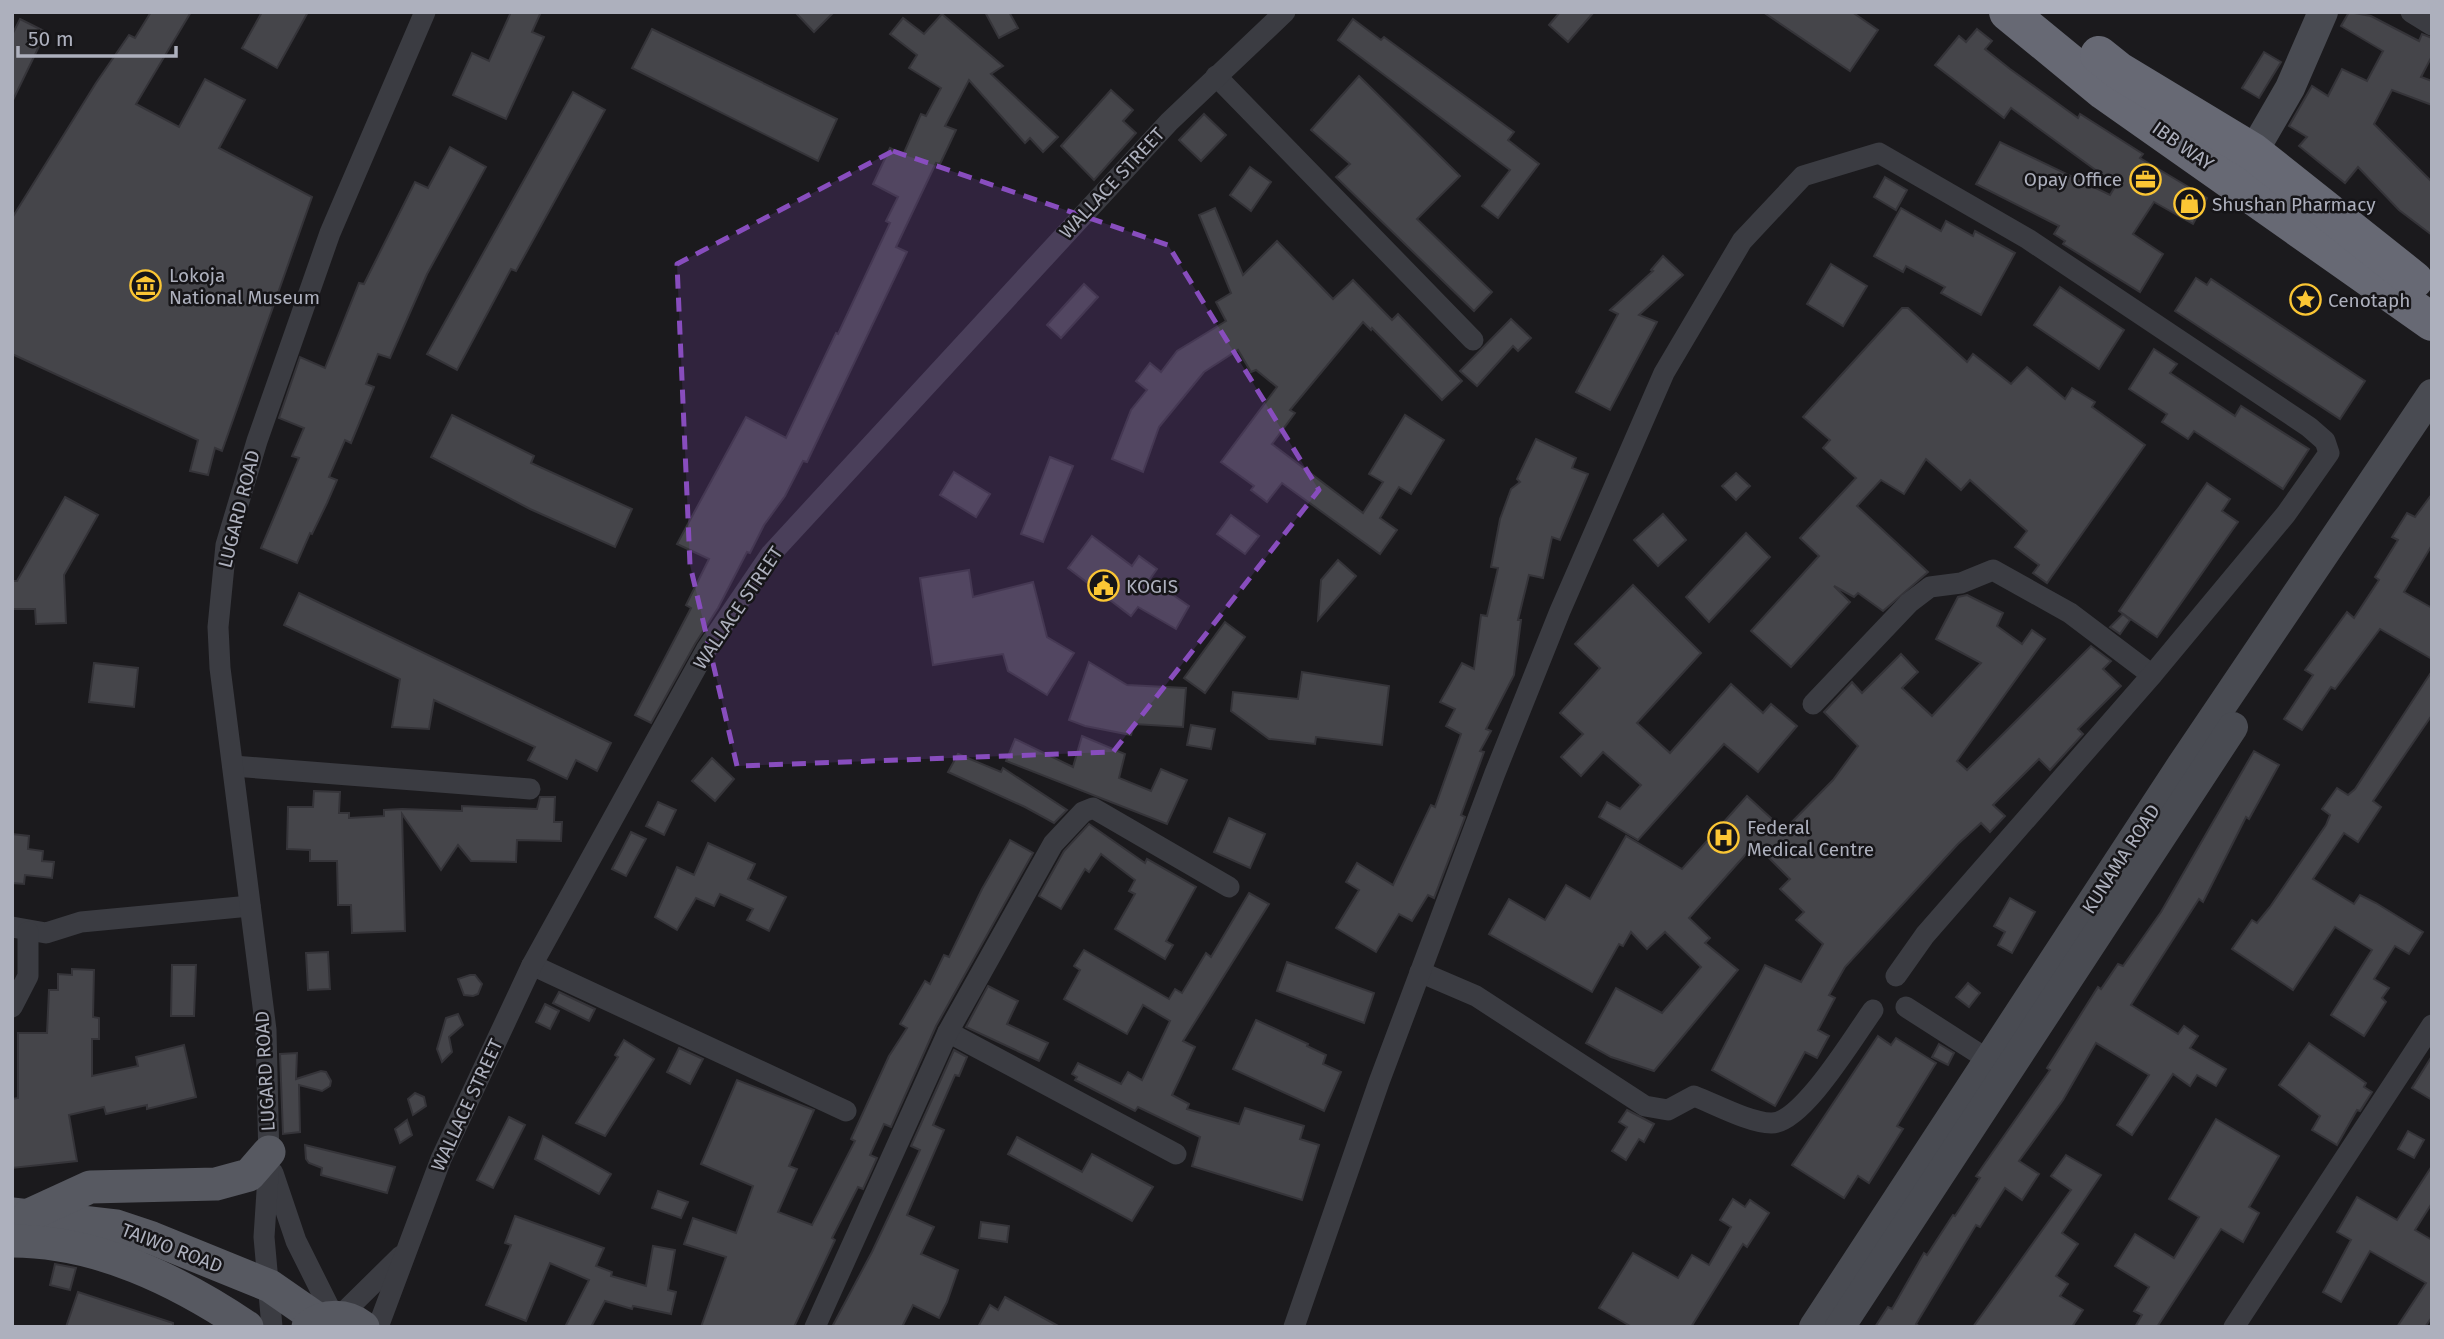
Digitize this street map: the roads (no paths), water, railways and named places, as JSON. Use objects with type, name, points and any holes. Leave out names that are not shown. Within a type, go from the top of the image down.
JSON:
[{"type":"highway","name":"IBB WAY","points":[[2008,12],[2104,91],[2432,322]]},
{"type":"highway","points":[[2045,12],[2119,71],[2253,152],[2432,295]]},
{"type":"main road","points":[[2253,152],[2290,88],[2323,12]]},
{"type":"main road","name":"KUNAMA ROAD","points":[[1840,1327],[2181,766],[2432,394]]},
{"type":"main road","name":"KUNAMA ROAD","points":[[1814,1327],[2000,1067],[2432,430]]},
{"type":"main road","points":[[18,1223],[90,1186],[216,1184],[249,1175],[269,1156]]},
{"type":"main road","name":"TAIWO ROAD","points":[[18,1223],[116,1226],[270,1286],[333,1321]]},
{"type":"main road","name":"TAIWO ROAD","points":[[18,1223],[43,1241],[79,1249],[152,1272],[247,1327]]},
{"type":"street","name":"LUGARD ROAD","points":[[269,1156],[266,1030],[218,627],[226,545],[257,441],[330,233],[425,12]]},
{"type":"street","name":"WALLACE STREET","points":[[378,1327],[441,1159],[532,965],[706,650],[771,554],[1169,122],[1285,12]]},
{"type":"street","points":[[2411,12],[2432,25]]},
{"type":"street","points":[[1216,76],[1473,340]]},
{"type":"street","points":[[1294,1327],[1420,972],[1560,611],[1664,373],[1742,241],[1803,176],[1879,153],[2028,239],[2309,427],[2325,441],[2329,453],[2313,478],[2152,675],[1926,935],[1896,976]]},
{"type":"street","points":[[1813,704],[1909,603],[1930,587],[1961,583],[1993,570],[2070,613],[2152,675]]},
{"type":"street","points":[[233,766],[530,789]]},
{"type":"street","points":[[815,1327],[948,1032],[1054,844],[1083,812],[1093,808],[1229,887]]},
{"type":"street","points":[[12,1007],[28,976],[20,929],[46,933],[81,922],[250,906]]},
{"type":"street","points":[[532,965],[846,1111]]},
{"type":"street","points":[[1420,972],[1476,996],[1645,1106],[1668,1110],[1694,1096],[1769,1124],[1783,1121],[1801,1108],[1873,1010]]},
{"type":"street","points":[[1906,1007],[2000,1067]]},
{"type":"street","points":[[2234,1327],[2432,1025]]},
{"type":"street","points":[[948,1032],[1175,1154]]},
{"type":"street","points":[[269,1156],[264,1237],[272,1327]]},
{"type":"street","points":[[269,1156],[296,1241],[333,1321],[405,1252]]},
{"type":"place","name":"Opay Office","points":[[2145,179]]},
{"type":"place","name":"Shushan Pharmacy","points":[[2189,204]]},
{"type":"place","name":"Lokoja National Museum","points":[[146,286]]},
{"type":"place","name":"Cenotaph","points":[[2305,300]]},
{"type":"place","name":"KOGIS","points":[[1103,586]]},
{"type":"place","name":"Federal Medical Centre","points":[[1724,838]]}]
